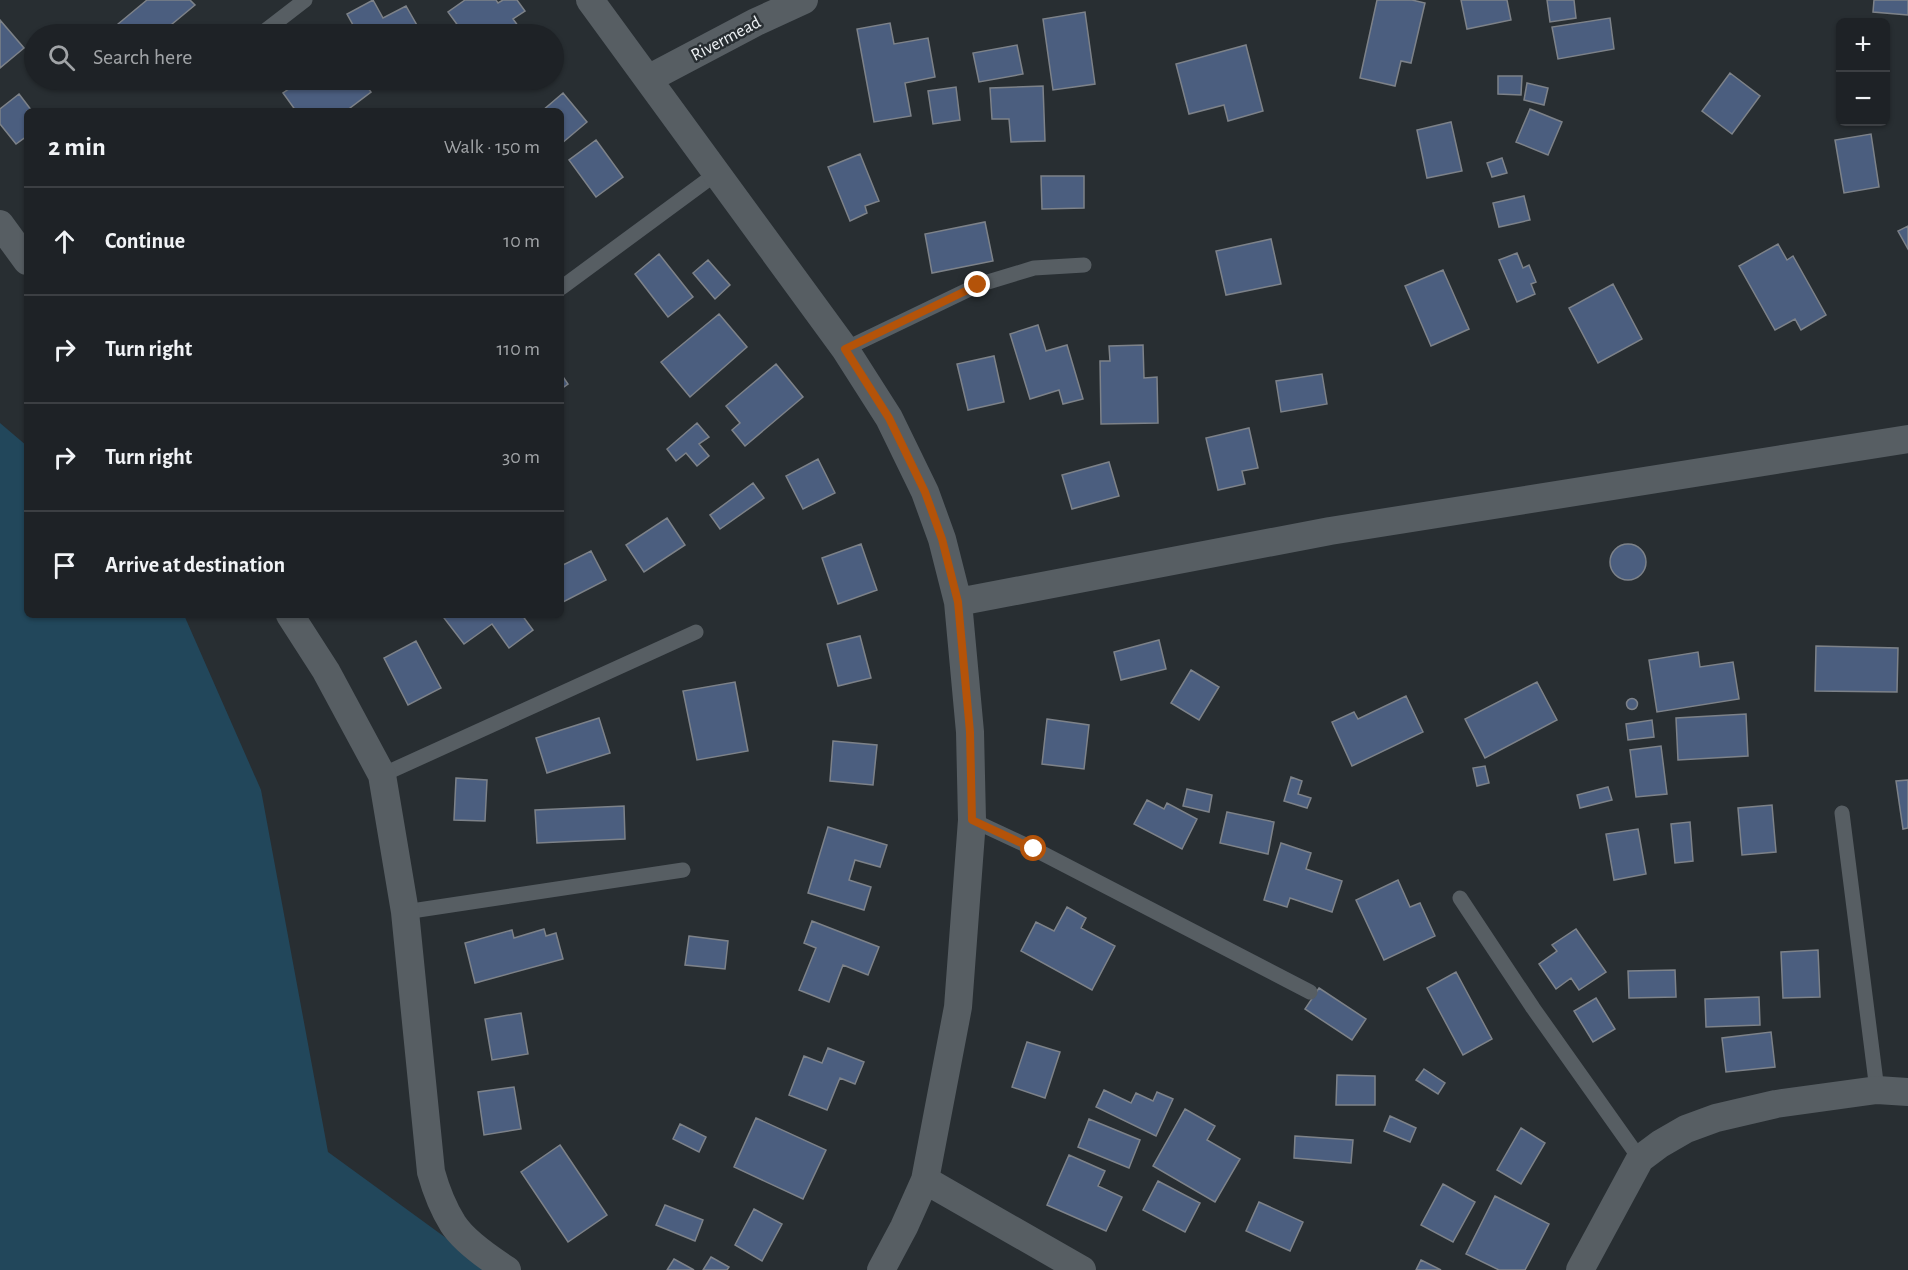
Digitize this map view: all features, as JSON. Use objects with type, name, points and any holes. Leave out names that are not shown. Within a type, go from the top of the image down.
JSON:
[{"type":"street","points":[[590,0],[845,349],[889,418],[925,492],[942,539],[958,602],[970,732],[972,820],[958,1007],[925,1180],[881,1270]]},
{"type":"street","name":"Rivermead","points":[[648,79],[756,22],[804,0]]},
{"type":"street","points":[[0,224],[24,257]]},
{"type":"street","points":[[958,602],[1330,531],[1908,438]]},
{"type":"street","points":[[292,618],[327,671],[382,776],[405,912],[431,1172],[438,1196],[454,1226],[481,1252],[507,1270]]},
{"type":"street","points":[[1580,1270],[1640,1159],[1686,1129],[1716,1118],[1776,1104],[1877,1090],[1908,1092]]},
{"type":"street","points":[[925,1180],[1082,1270]]},
{"type":"lane","points":[[274,24],[305,0]]},
{"type":"lane","points":[[564,286],[717,173]]},
{"type":"lane","points":[[845,349],[978,285],[1034,268],[1084,265]]},
{"type":"lane","points":[[382,776],[696,632]]},
{"type":"lane","points":[[1842,813],[1877,1090]]},
{"type":"lane","points":[[972,820],[1034,849],[1310,992]]},
{"type":"lane","points":[[405,912],[683,870]]},
{"type":"lane","points":[[1460,898],[1640,1159]]},
{"type":"shaded area","points":[[0,423],[24,443],[24,618],[185,618],[261,790],[328,1152],[490,1270],[0,1270]]},
{"type":"building","points":[[147,0],[190,0],[195,5],[172,24],[118,24]]},
{"type":"building","points":[[373,0],[383,18],[406,6],[416,24],[352,24],[347,14]]},
{"type":"building","points":[[465,0],[496,0],[498,3],[503,0],[517,0],[525,11],[513,19],[517,24],[457,24],[448,12]]},
{"type":"building","points":[[1377,0],[1412,0],[1425,3],[1411,63],[1401,61],[1395,86],[1360,78]]},
{"type":"building","points":[[1461,0],[1507,0],[1511,20],[1467,29]]},
{"type":"building","points":[[1547,0],[1574,0],[1576,18],[1550,22]]},
{"type":"building","points":[[1874,0],[1908,0],[1908,15],[1873,12]]},
{"type":"building","points":[[1085,12],[1095,84],[1053,90],[1043,19]]},
{"type":"building","points":[[1610,18],[1614,49],[1558,59],[1552,27]]},
{"type":"building","points":[[0,20],[24,48],[0,68]]},
{"type":"building","points":[[890,23],[894,44],[928,38],[935,77],[905,83],[911,116],[874,122],[857,29]]},
{"type":"building","points":[[1017,45],[1023,74],[979,82],[973,53]]},
{"type":"building","points":[[1246,45],[1263,111],[1228,121],[1224,105],[1189,114],[1176,64]]},
{"type":"building","points":[[1730,73],[1760,96],[1732,134],[1702,111]]},
{"type":"building","points":[[1498,76],[1522,76],[1521,95],[1498,94]]},
{"type":"building","points":[[1527,83],[1548,88],[1544,105],[1524,100]]},
{"type":"building","points":[[1043,86],[1045,141],[1011,142],[1009,119],[992,119],[990,88]]},
{"type":"building","points":[[956,87],[960,120],[933,124],[928,91]]},
{"type":"building","points":[[287,90],[370,90],[371,92],[350,108],[294,108],[283,93]]},
{"type":"building","points":[[563,93],[587,122],[564,141],[564,108],[546,108]]},
{"type":"building","points":[[19,94],[30,108],[24,108],[24,138],[16,144],[0,124],[0,109]]},
{"type":"building","points":[[1530,109],[1562,122],[1548,155],[1516,142]]},
{"type":"building","points":[[1451,122],[1462,171],[1427,178],[1417,130]]},
{"type":"building","points":[[1871,134],[1879,187],[1844,193],[1835,140]]},
{"type":"building","points":[[596,140],[623,177],[596,197],[569,160]]},
{"type":"building","points":[[860,154],[879,201],[865,206],[867,213],[850,221],[828,167]]},
{"type":"building","points":[[1502,158],[1507,173],[1492,177],[1487,163]]},
{"type":"building","points":[[1041,176],[1084,176],[1084,208],[1042,209]]},
{"type":"building","points":[[1524,196],[1530,220],[1499,227],[1493,203]]},
{"type":"building","points":[[985,222],[993,261],[932,273],[925,234]]},
{"type":"building","points":[[1908,226],[1908,249],[1898,231]]},
{"type":"building","points":[[1271,239],[1281,284],[1226,295],[1216,251]]},
{"type":"building","points":[[1778,244],[1787,260],[1793,256],[1826,315],[1801,330],[1795,319],[1775,330],[1739,266]]},
{"type":"building","points":[[1517,253],[1523,268],[1529,265],[1536,282],[1531,284],[1535,294],[1517,302],[1499,260]]},
{"type":"building","points":[[659,254],[693,297],[668,317],[635,274]]},
{"type":"building","points":[[708,260],[730,285],[715,299],[693,273]]},
{"type":"building","points":[[1443,270],[1469,329],[1431,346],[1405,286]]},
{"type":"building","points":[[1613,284],[1642,339],[1598,363],[1569,308]]},
{"type":"building","points":[[719,314],[747,347],[690,397],[661,362]]},
{"type":"building","points":[[1038,325],[1046,351],[1067,345],[1083,399],[1063,404],[1059,390],[1030,399],[1010,334]]},
{"type":"building","points":[[1143,345],[1144,378],[1157,377],[1158,423],[1101,424],[1100,361],[1110,361],[1109,346]]},
{"type":"building","points":[[994,356],[1004,402],[968,410],[957,364]]},
{"type":"building","points":[[776,364],[803,397],[745,446],[732,430],[740,423],[726,406]]},
{"type":"building","points":[[1322,374],[1327,404],[1281,412],[1276,381]]},
{"type":"building","points":[[697,423],[709,437],[699,444],[709,456],[697,466],[686,453],[676,461],[667,449]]},
{"type":"building","points":[[1249,428],[1258,468],[1242,471],[1245,484],[1218,490],[1206,438]]},
{"type":"building","points":[[818,459],[835,493],[803,509],[786,476]]},
{"type":"building","points":[[1109,462],[1119,496],[1072,509],[1062,475]]},
{"type":"building","points":[[753,483],[764,498],[720,529],[710,515]]},
{"type":"building","points":[[667,518],[685,545],[644,572],[626,545]]},
{"type":"building","points":[[861,544],[877,590],[838,604],[822,558]]},
{"type":"building","points":[[1628,544],[1641,549],[1646,562],[1641,575],[1628,580],[1615,575],[1610,562],[1615,549]]},
{"type":"building","points":[[591,551],[606,580],[564,601],[564,564]]},
{"type":"building","points":[[444,618],[524,618],[533,630],[509,648],[492,624],[464,644]]},
{"type":"building","points":[[860,636],[871,678],[838,686],[827,644]]},
{"type":"building","points":[[1159,640],[1166,669],[1121,680],[1114,652]]},
{"type":"building","points":[[416,641],[441,688],[408,705],[384,658]]},
{"type":"building","points":[[1816,646],[1898,648],[1897,692],[1815,691]]},
{"type":"building","points":[[1698,652],[1700,667],[1733,662],[1739,699],[1657,712],[1649,660]]},
{"type":"building","points":[[1191,670],[1219,687],[1199,720],[1171,703]]},
{"type":"building","points":[[735,682],[748,751],[697,760],[683,691]]},
{"type":"building","points":[[1537,682],[1557,720],[1485,758],[1465,719]]},
{"type":"building","points":[[1406,696],[1423,732],[1352,766],[1332,722],[1354,712],[1358,719]]},
{"type":"building","points":[[1632,698],[1638,704],[1632,710],[1626,704]]},
{"type":"building","points":[[1746,714],[1748,756],[1678,760],[1676,718]]},
{"type":"building","points":[[599,718],[610,753],[547,773],[536,738]]},
{"type":"building","points":[[1047,719],[1089,725],[1084,769],[1042,764]]},
{"type":"building","points":[[1652,720],[1654,737],[1628,740],[1626,724]]},
{"type":"building","points":[[833,741],[877,745],[873,785],[830,781]]},
{"type":"building","points":[[1661,746],[1667,794],[1636,797],[1630,750]]},
{"type":"building","points":[[1485,766],[1489,783],[1477,786],[1473,768]]},
{"type":"building","points":[[1291,777],[1302,781],[1298,794],[1311,798],[1307,808],[1284,801]]},
{"type":"building","points":[[456,778],[487,780],[485,821],[454,820]]},
{"type":"building","points":[[1908,780],[1908,828],[1903,829],[1896,781]]},
{"type":"building","points":[[1608,787],[1612,800],[1580,808],[1577,795]]},
{"type":"building","points":[[1187,789],[1212,795],[1209,812],[1183,806]]},
{"type":"building","points":[[1147,800],[1164,809],[1167,803],[1197,819],[1182,849],[1134,824]]},
{"type":"building","points":[[1772,805],[1776,852],[1742,855],[1738,808]]},
{"type":"building","points":[[624,806],[625,839],[537,843],[535,810]]},
{"type":"building","points":[[1227,812],[1274,822],[1268,854],[1220,843]]},
{"type":"building","points":[[1690,822],[1693,861],[1675,863],[1671,824]]},
{"type":"building","points":[[828,827],[887,845],[880,867],[855,860],[849,880],[871,887],[864,910],[808,893]]},
{"type":"building","points":[[1638,829],[1646,874],[1614,880],[1606,834]]},
{"type":"building","points":[[1281,843],[1311,853],[1306,869],[1342,881],[1332,912],[1290,898],[1287,907],[1264,900]]},
{"type":"building","points":[[1398,880],[1410,907],[1420,903],[1435,936],[1384,960],[1356,900]]},
{"type":"building","points":[[1067,907],[1086,918],[1081,928],[1115,946],[1092,990],[1021,951],[1036,922],[1054,931]]},
{"type":"building","points":[[812,921],[879,947],[868,975],[843,965],[829,1002],[799,990],[816,948],[804,943]]},
{"type":"building","points":[[544,929],[546,936],[556,933],[563,959],[475,983],[465,943],[512,930],[514,938]]},
{"type":"building","points":[[1576,929],[1606,972],[1579,990],[1571,978],[1556,989],[1539,964],[1557,951],[1552,945]]},
{"type":"building","points":[[689,936],[728,941],[725,969],[685,965]]},
{"type":"building","points":[[1818,950],[1820,997],[1783,998],[1781,952]]},
{"type":"building","points":[[1675,970],[1676,997],[1629,998],[1628,971]]},
{"type":"building","points":[[1456,972],[1492,1039],[1463,1055],[1427,988]]},
{"type":"building","points":[[1319,988],[1366,1019],[1352,1040],[1305,1009]]},
{"type":"building","points":[[1759,997],[1760,1025],[1706,1027],[1705,999]]},
{"type":"building","points":[[1596,998],[1615,1029],[1593,1042],[1574,1011]]},
{"type":"building","points":[[521,1013],[528,1054],[492,1060],[485,1019]]},
{"type":"building","points":[[1771,1032],[1775,1067],[1726,1072],[1722,1038]]},
{"type":"building","points":[[1027,1042],[1060,1052],[1045,1098],[1012,1087]]},
{"type":"building","points":[[828,1048],[864,1062],[855,1084],[840,1078],[827,1110],[789,1095],[804,1056],[822,1063]]},
{"type":"building","points":[[1424,1069],[1445,1083],[1438,1094],[1416,1080]]},
{"type":"building","points":[[1337,1075],[1375,1076],[1375,1105],[1336,1105]]},
{"type":"building","points":[[514,1087],[521,1129],[484,1135],[478,1092]]},
{"type":"building","points":[[1104,1090],[1131,1103],[1136,1093],[1153,1101],[1157,1092],[1173,1099],[1156,1136],[1096,1107]]},
{"type":"building","points":[[1185,1109],[1215,1126],[1207,1140],[1240,1159],[1215,1202],[1153,1166]]},
{"type":"building","points":[[1390,1116],[1416,1128],[1410,1142],[1384,1131]]},
{"type":"building","points":[[756,1118],[826,1150],[803,1199],[734,1167]]},
{"type":"building","points":[[1089,1119],[1140,1140],[1129,1168],[1078,1147]]},
{"type":"building","points":[[680,1124],[706,1137],[699,1152],[673,1139]]},
{"type":"building","points":[[1521,1128],[1545,1143],[1521,1184],[1497,1170]]},
{"type":"building","points":[[1295,1136],[1353,1140],[1351,1163],[1294,1158]]},
{"type":"building","points":[[560,1145],[607,1215],[568,1242],[521,1172]]},
{"type":"building","points":[[1069,1155],[1105,1171],[1098,1186],[1122,1197],[1106,1231],[1047,1205]]},
{"type":"building","points":[[1158,1181],[1200,1203],[1185,1232],[1143,1210]]},
{"type":"building","points":[[1443,1184],[1475,1202],[1453,1242],[1421,1225]]},
{"type":"building","points":[[1495,1196],[1549,1224],[1525,1270],[1499,1270],[1466,1254]]},
{"type":"building","points":[[1259,1202],[1303,1222],[1290,1251],[1246,1231]]},
{"type":"building","points":[[665,1205],[703,1220],[695,1241],[656,1225]]},
{"type":"building","points":[[754,1209],[782,1224],[762,1261],[735,1245]]},
{"type":"building","points":[[711,1257],[729,1267],[727,1270],[703,1270]]},
{"type":"building","points":[[674,1259],[694,1270],[667,1270]]},
{"type":"building","points":[[1421,1260],[1441,1270],[1416,1270]]},
{"type":"route","points":[[978,285],[845,349],[889,418],[925,492],[942,539],[958,602],[970,732],[972,820],[1034,849]]}]
